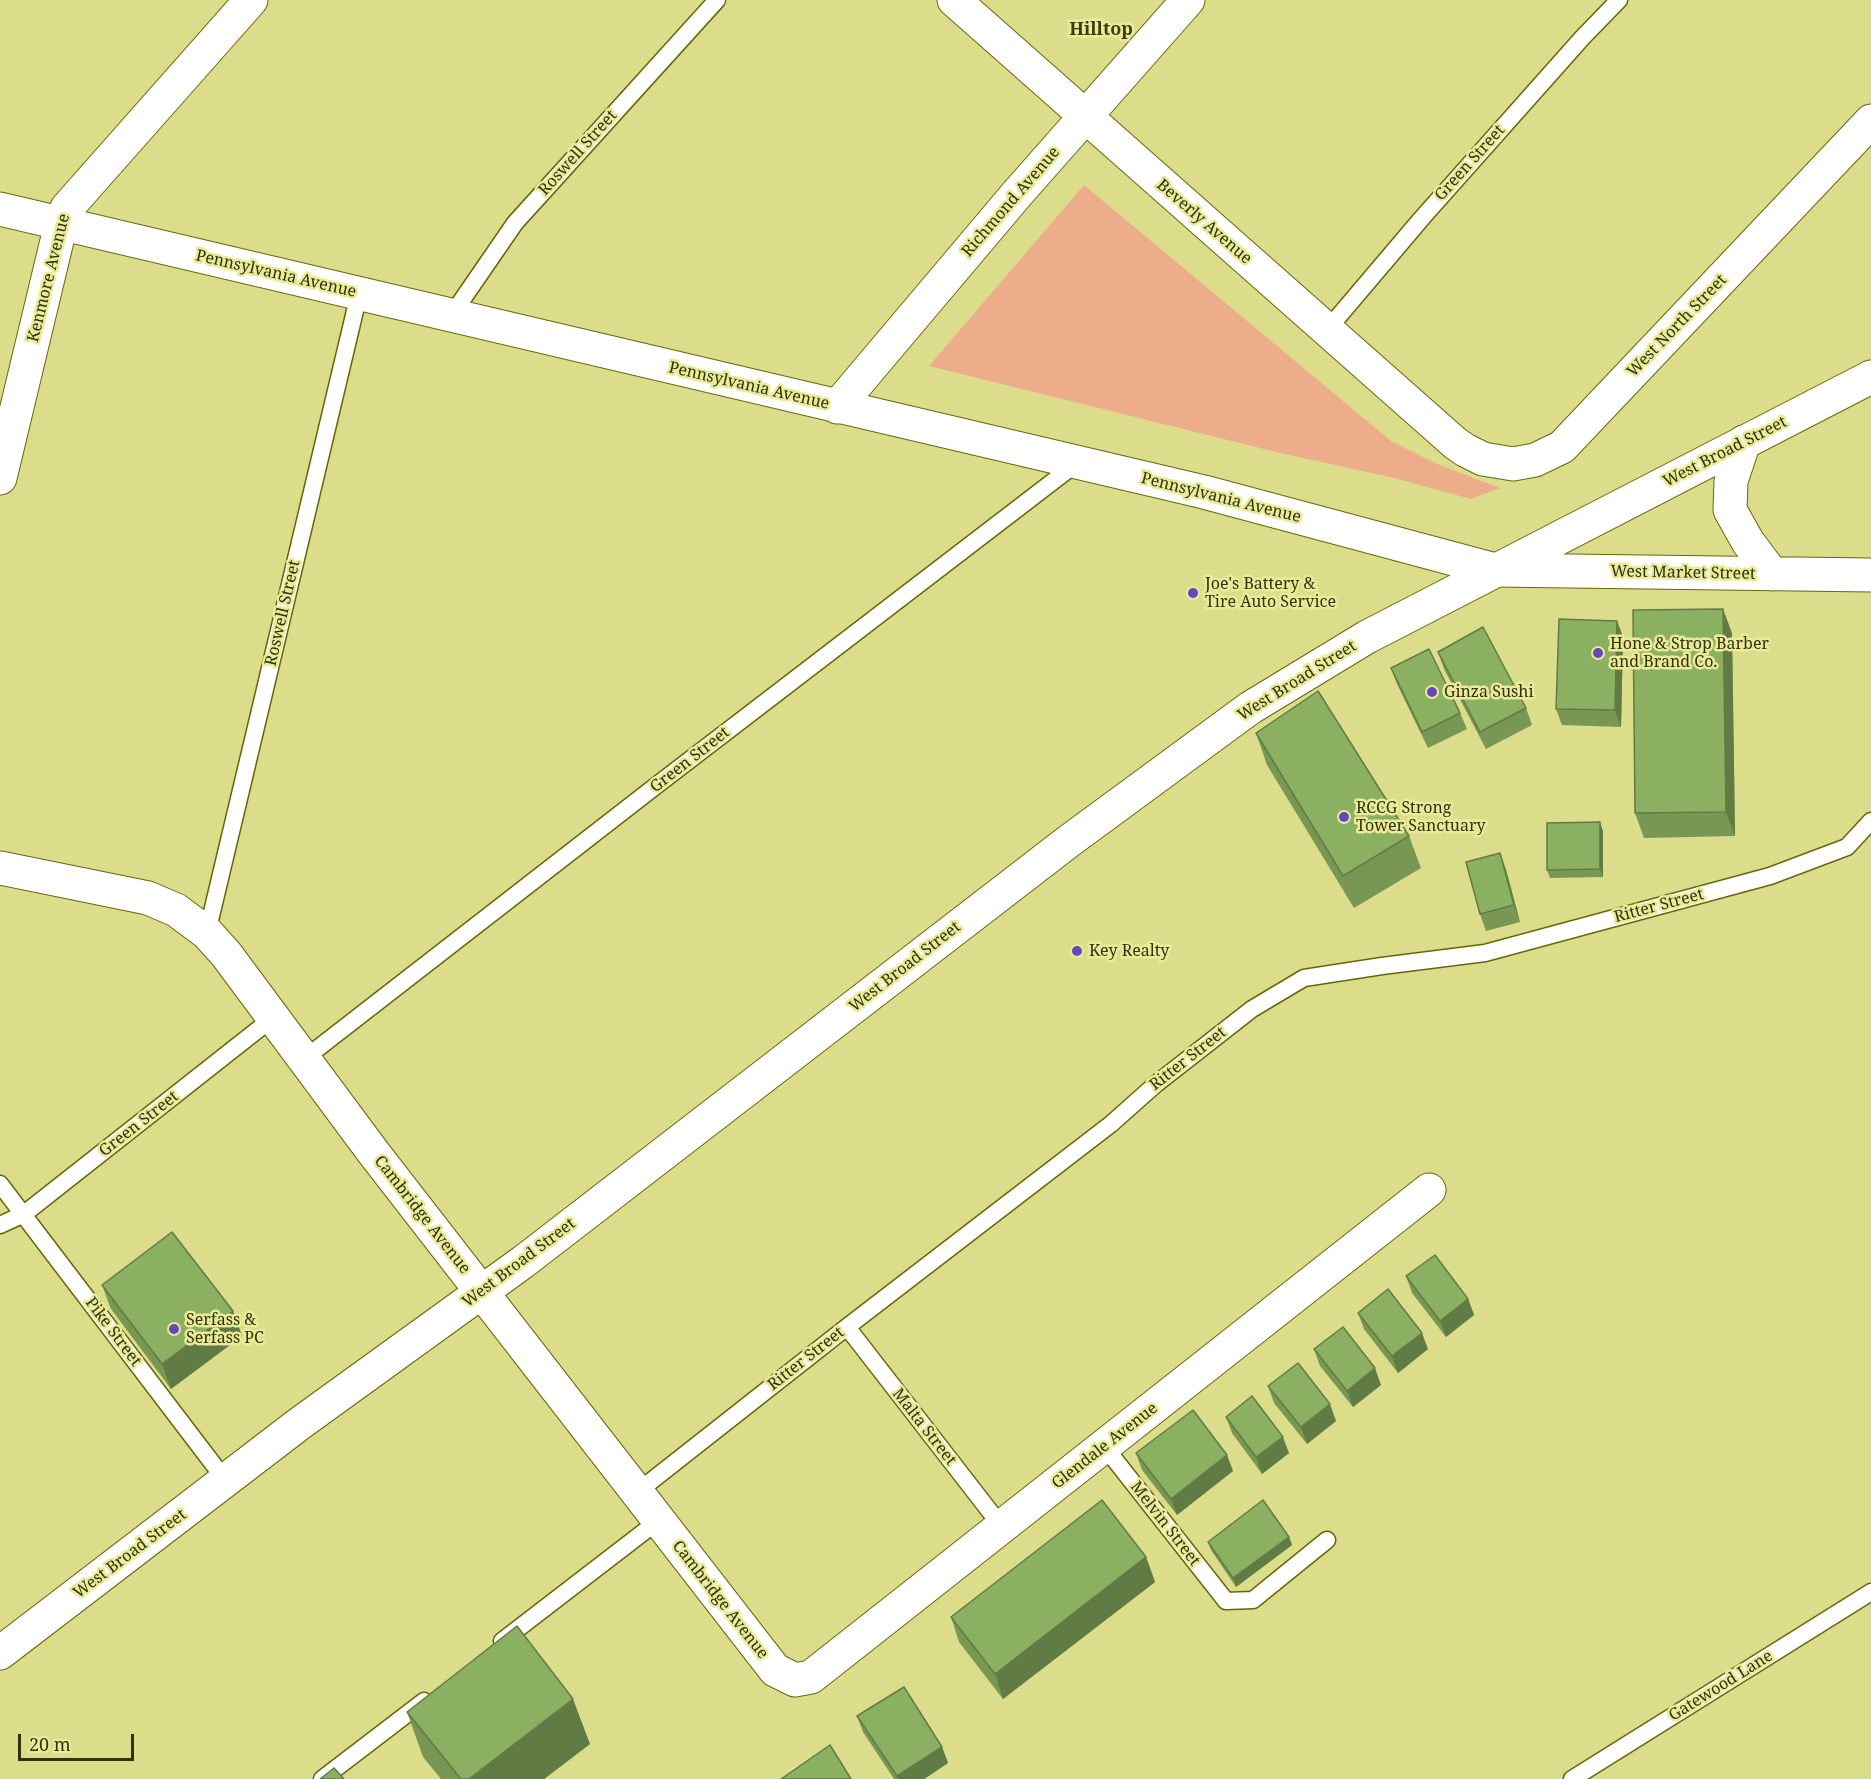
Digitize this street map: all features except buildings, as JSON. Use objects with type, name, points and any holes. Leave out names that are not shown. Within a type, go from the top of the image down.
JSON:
[{"type":"street","name":"Kenmore Avenue","points":[[0,478],[66,208],[251,0]]},
{"type":"street","name":"Beverly Avenue","points":[[954,0],[1455,443]]},
{"type":"street","name":"Richmond Avenue","points":[[837,406],[1084,117],[1188,0]]},
{"type":"street","name":"West North Street","points":[[1455,443],[1483,459],[1513,464],[1535,460],[1562,447],[1871,121]]},
{"type":"street","name":"Pennsylvania Avenue","points":[[0,209],[1204,492],[1495,570]]},
{"type":"street","name":"West Broad Street","points":[[0,1653],[299,1424],[542,1248],[1069,841],[1250,708],[1367,637],[1871,377]]},
{"type":"street","points":[[1744,442],[1731,481],[1731,510],[1748,542],[1772,574]]},
{"type":"street","name":"West Market Street","points":[[1495,570],[1871,575]]},
{"type":"street","name":"Cambridge Avenue","points":[[0,868],[148,898],[176,910],[207,933],[226,954],[374,1152],[775,1670]]},
{"type":"street","name":"Glendale Avenue","points":[[775,1670],[795,1680],[811,1677],[1429,1190]]},
{"type":"lane","name":"Roswell Street","points":[[451,316],[515,223],[717,0]]},
{"type":"lane","name":"Green Street","points":[[1327,330],[1430,209],[1618,0]]},
{"type":"lane","name":"Roswell Street","points":[[207,933],[359,294]]},
{"type":"lane","name":"Green Street","points":[[304,1059],[1077,463]]},
{"type":"lane","name":"Ritter Street","points":[[636,1493],[1111,1124],[1156,1084],[1252,1009],[1304,978],[1485,953],[1770,876],[1847,847],[1871,821]]},
{"type":"lane","name":"Green Street","points":[[0,1225],[24,1214],[274,1017]]},
{"type":"lane","name":"Pike Street","points":[[0,1184],[225,1481]]},
{"type":"lane","name":"Malta Street","points":[[847,1327],[1002,1527]]},
{"type":"lane","name":"Melvin Street","points":[[1104,1446],[1226,1601],[1253,1600],[1327,1540]]},
{"type":"lane","points":[[490,1650],[658,1521]]},
{"type":"lane","name":"Gatewood Lane","points":[[1572,1779],[1871,1592]]},
{"type":"lane","points":[[322,1779],[434,1693]]},
{"type":"shaded area","points":[[1084,185],[1391,441],[1437,464],[1500,488],[1471,499],[1394,478],[1276,452],[929,366]]},
{"type":"place","name":"Joe's Battery & Tire Auto Service","points":[[1193,593]]},
{"type":"place","name":"Hone & Strop Barber and Brand Co.","points":[[1598,653]]},
{"type":"place","name":"Ginza Sushi","points":[[1432,692]]},
{"type":"place","name":"RCCG Strong Tower Sanctuary","points":[[1344,817]]},
{"type":"place","name":"Key Realty","points":[[1077,951]]},
{"type":"place","name":"Serfass & Serfass PC","points":[[174,1329]]},
{"type":"district","name":"Hilltop","points":[[1101,30]]}]
